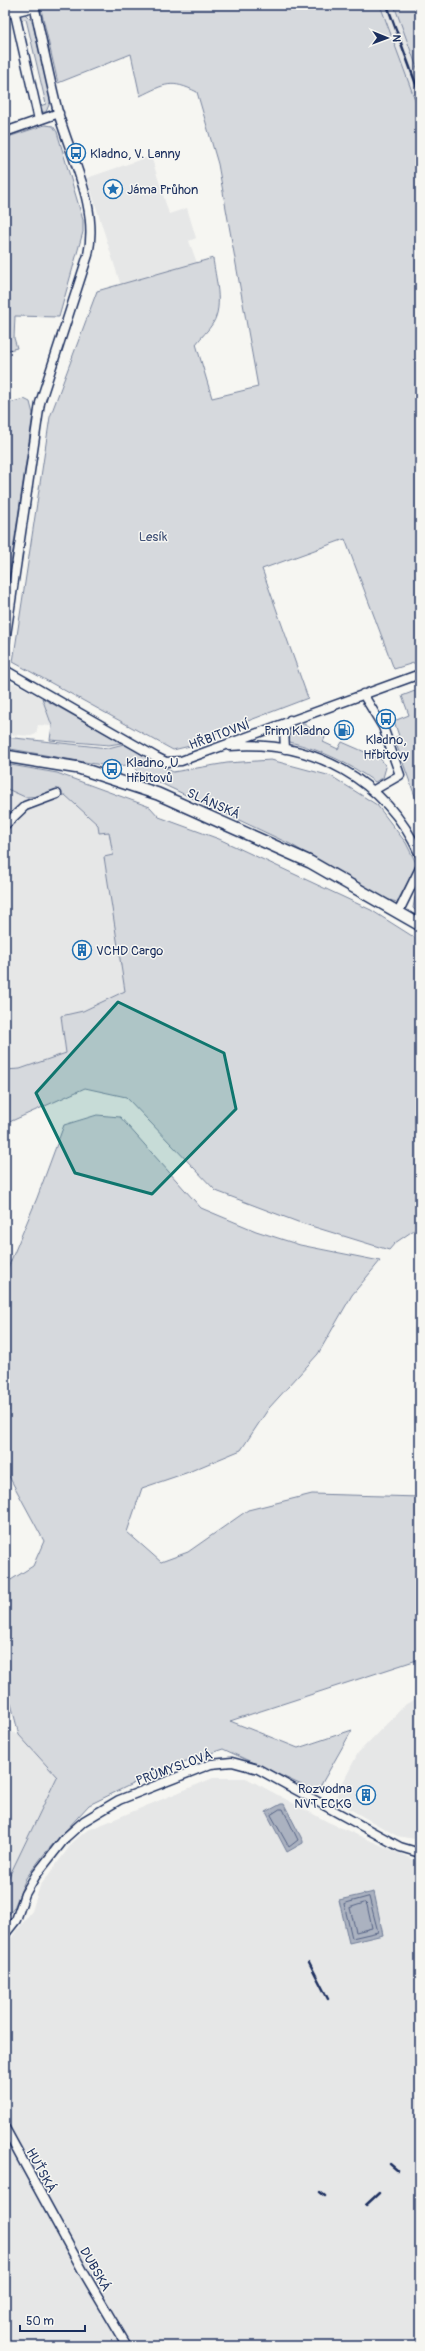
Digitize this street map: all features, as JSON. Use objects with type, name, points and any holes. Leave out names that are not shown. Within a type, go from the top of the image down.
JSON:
[{"type":"main road","name":"SLÁNSKÁ","points":[[5,756],[79,768],[158,794],[310,862],[420,925]]},
{"type":"street","points":[[5,14],[14,8],[34,6],[59,113],[90,212],[91,240],[88,255],[40,403],[5,642]]},
{"type":"street","points":[[14,8],[39,120]]},
{"type":"street","points":[[5,132],[59,113]]},
{"type":"street","name":"HŘBITOVNÍ","points":[[5,670],[162,760],[177,762],[222,748],[290,720],[420,674]]},
{"type":"street","points":[[363,694],[383,727],[400,775],[374,790]]},
{"type":"street","points":[[285,749],[284,730],[290,720]]},
{"type":"street","points":[[222,748],[250,745],[285,749],[331,763],[374,790],[398,816],[420,855]]},
{"type":"street","points":[[5,825],[26,806],[57,794]]},
{"type":"street","points":[[398,913],[420,868]]},
{"type":"street","name":"PRŮMYSLOVÁ","points":[[5,1934],[16,1920],[25,1894],[36,1875],[65,1838],[84,1820],[120,1800],[218,1762],[239,1763],[258,1769],[400,1847],[420,1853]]},
{"type":"street","name":"HUŤSKÁ","points":[[5,2128],[58,2224]]},
{"type":"street","name":"DUBSKÁ","points":[[58,2224],[127,2346]]},
{"type":"highlighted area","points":[[118,1002],[224,1053],[236,1109],[152,1194],[75,1173],[36,1093]]},
{"type":"shaded area","points":[[380,5],[394,5],[420,76],[420,113]]},
{"type":"shaded area","points":[[151,156],[169,214],[187,208],[196,238],[189,241],[197,263],[121,286],[87,178]]},
{"type":"shaded area","points":[[14,683],[42,698],[51,726],[38,725],[36,734],[31,736],[5,734],[5,694],[8,684]]},
{"type":"shaded area","points":[[5,788],[25,797],[65,795],[98,825],[109,831],[113,855],[104,857],[126,991],[83,1011],[61,1016],[66,1053],[20,1069],[5,1070]]},
{"type":"shaded area","points":[[420,1697],[420,1840],[397,1836],[334,1800],[358,1753],[406,1704]]},
{"type":"shaded area","points":[[5,1729],[19,1735],[57,1777],[5,1885]]},
{"type":"shaded area","points":[[213,1778],[246,1778],[328,1822],[417,1861],[420,1869],[420,2346],[5,2346],[5,1946],[32,1911],[40,1886],[73,1842],[86,1831]]},
{"type":"green space","name":"Lesík","points":[[40,5],[380,5],[420,113],[420,661],[394,669],[345,539],[262,569],[308,698],[214,734],[190,746],[173,750],[13,662],[50,417],[97,291],[213,258],[218,291],[218,308],[213,323],[196,344],[212,398],[258,387],[218,164],[197,92],[181,85],[174,84],[156,88],[140,96],[131,54],[58,83]]},
{"type":"green space","points":[[394,5],[420,5],[420,76]]},
{"type":"green space","points":[[24,13],[32,21],[51,100],[46,112],[42,112],[40,106],[46,104],[26,19],[20,20],[20,15]]},
{"type":"green space","points":[[45,125],[53,126],[57,132],[83,220],[83,232],[59,317],[15,316],[14,338],[17,348],[5,351],[5,138]]},
{"type":"green space","points":[[24,399],[30,402],[33,414],[5,605],[5,404]]},
{"type":"green space","points":[[420,689],[420,810],[394,738],[399,736],[394,721],[409,715],[402,696]]},
{"type":"green space","points":[[42,698],[121,743],[109,745],[50,740],[52,726]]},
{"type":"green space","points":[[300,724],[304,724],[319,734],[321,731],[326,735],[323,742],[338,749],[342,742],[381,759],[386,767],[383,778],[375,782],[334,758],[287,740],[289,730]]},
{"type":"green space","points":[[5,737],[108,748],[124,744],[173,772],[227,763],[271,760],[331,776],[377,805],[406,843],[417,865],[397,902],[385,899],[290,844],[139,773],[131,765],[107,766],[5,748]]},
{"type":"green space","points":[[5,764],[57,773],[150,807],[159,817],[219,839],[371,910],[420,941],[420,1226],[395,1243],[389,1250],[298,1222],[216,1191],[126,1097],[85,1088],[5,1124],[5,1070],[20,1069],[66,1053],[61,1016],[83,1011],[125,991],[104,857],[113,855],[109,832],[99,833],[98,825],[65,795],[25,797],[5,788]]},
{"type":"green space","points":[[420,892],[420,915],[413,908],[415,897]]},
{"type":"green space","points":[[97,1115],[120,1117],[201,1208],[256,1231],[300,1245],[380,1261],[352,1295],[318,1354],[269,1408],[241,1450],[186,1473],[142,1488],[127,1532],[161,1562],[188,1552],[248,1510],[312,1494],[420,1497],[420,1659],[230,1721],[298,1748],[352,1730],[317,1792],[223,1749],[165,1768],[89,1805],[45,1853],[26,1878],[14,1908],[5,1919],[5,1885],[57,1777],[19,1735],[5,1680],[6,1583],[33,1566],[44,1541],[5,1469],[5,1415],[9,1411],[5,1362],[5,1275],[37,1198],[64,1125]]},
{"type":"water","points":[[281,1804],[284,1804],[303,1841],[303,1843],[287,1852],[266,1812]]},
{"type":"water","points":[[374,1892],[383,1935],[349,1943],[339,1900]]},
{"type":"railway","points":[[387,5],[420,95]]},
{"type":"railway","points":[[309,1962],[328,1999]]},
{"type":"railway","points":[[390,2164],[397,2170]]},
{"type":"railway","points":[[320,2192],[325,2196]]},
{"type":"railway","points":[[366,2205],[379,2193]]},
{"type":"place","name":"Kladno, V. Lanny","points":[[76,153]]},
{"type":"place","name":"Jáma Průhon","points":[[113,189]]},
{"type":"place","name":"Kladno, Hřbitovy","points":[[386,719]]},
{"type":"place","name":"Prim Kladno","points":[[344,730]]},
{"type":"place","name":"Kladno, U Hřbitovů","points":[[112,769]]},
{"type":"place","name":"VCHD Cargo","points":[[82,950]]},
{"type":"place","name":"Rozvodna NVT ECKG","points":[[366,1795]]}]
